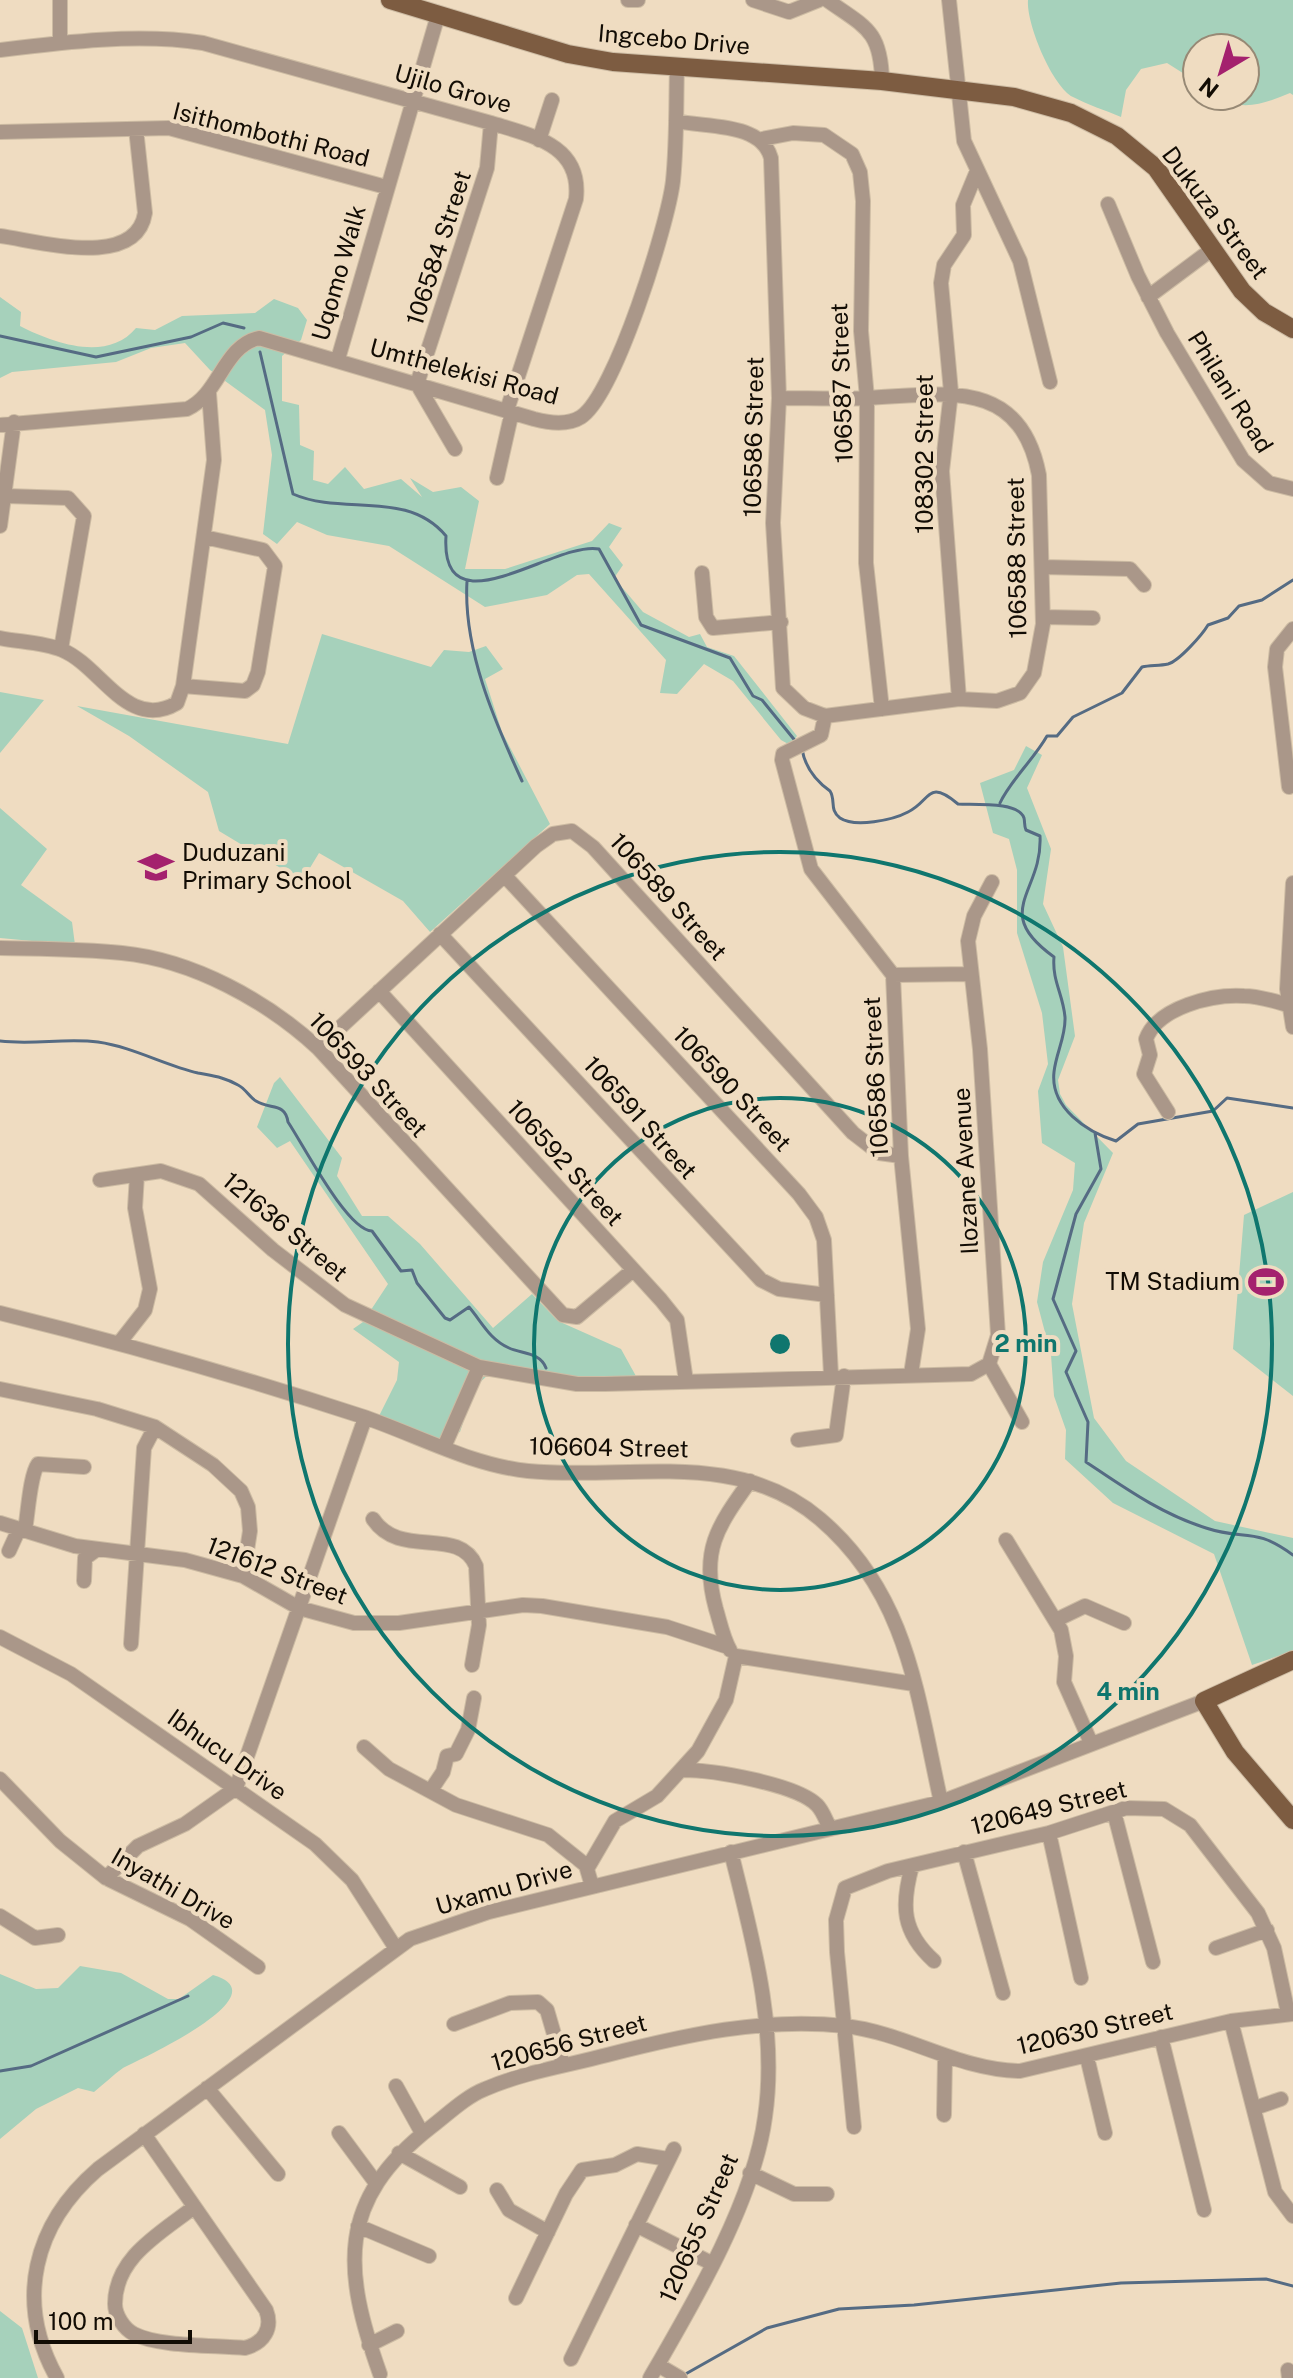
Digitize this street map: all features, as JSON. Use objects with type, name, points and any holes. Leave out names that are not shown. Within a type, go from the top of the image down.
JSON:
[{"type":"main road","name":"Ingcebo Drive","points":[[390,0],[579,56],[623,64],[677,65],[961,90]]},
{"type":"main road","name":"Dukuza Street","points":[[961,90],[1050,106],[1117,136],[1156,168],[1242,291],[1264,312],[1293,329]]},
{"type":"main road","points":[[1293,1660],[1204,1701],[1235,1752],[1293,1820]]},
{"type":"street","points":[[60,0],[60,43]]},
{"type":"street","points":[[628,0],[638,0]]},
{"type":"street","points":[[753,0],[789,12],[819,0]]},
{"type":"street","points":[[827,0],[875,37],[881,58],[882,81]]},
{"type":"street","points":[[949,0],[961,90],[964,141],[1020,261],[1050,382]]},
{"type":"street","name":"Uqomo Walk","points":[[338,359],[438,15]]},
{"type":"street","name":"Ujilo Grove","points":[[0,50],[60,43],[171,40],[203,43],[491,123],[539,140],[568,159],[576,177],[576,199],[507,410],[511,416],[497,478]]},
{"type":"street","name":"Umthelekisi Road","points":[[7,423],[181,411],[198,404],[209,393],[239,347],[251,340],[269,340],[338,359],[549,423],[570,421],[587,412],[601,392],[656,262],[673,182],[677,65]]},
{"type":"street","points":[[539,140],[552,100]]},
{"type":"street","points":[[676,121],[752,134],[762,139]]},
{"type":"street","name":"106584 Street","points":[[417,384],[487,168],[491,123]]},
{"type":"street","points":[[0,236],[99,249],[135,235],[143,226],[145,213],[136,129]]},
{"type":"street","name":"Isithombothi Road","points":[[0,132],[136,129],[187,132],[386,187]]},
{"type":"street","name":"106587 Street","points":[[762,139],[793,133],[824,135],[841,144],[856,163],[863,201],[861,331],[867,398],[866,563],[882,709]]},
{"type":"street","name":"106586 Street","points":[[762,139],[771,158],[779,398],[773,523],[781,622],[780,674],[783,688],[804,708],[825,716],[821,735],[783,754],[782,760],[811,869],[861,938],[893,975],[901,1156],[918,1329],[911,1374]]},
{"type":"street","name":"108302 Street","points":[[959,699],[942,471],[951,392],[942,310],[942,269],[964,235],[963,205],[977,171]]},
{"type":"street","name":"Philani Road","points":[[1108,204],[1148,297],[1243,460],[1269,483],[1293,489]]},
{"type":"street","points":[[1148,297],[1211,250]]},
{"type":"street","points":[[417,384],[455,449]]},
{"type":"street","name":"106588 Street","points":[[779,398],[867,398],[951,392],[993,403],[1006,411],[1030,443],[1039,475],[1043,617],[1034,673],[1020,693],[997,701],[959,699],[825,716]]},
{"type":"street","points":[[0,638],[54,648],[136,707],[156,711],[168,709],[181,698],[214,451],[209,393]]},
{"type":"street","points":[[0,526],[6,496],[7,423]]},
{"type":"street","points":[[6,496],[68,498],[84,516],[54,648]]},
{"type":"street","points":[[183,686],[242,692],[251,688],[258,672],[275,566],[263,550],[204,537]]},
{"type":"street","points":[[1042,567],[1130,569],[1144,585]]},
{"type":"street","points":[[702,573],[706,617],[713,628],[781,622]]},
{"type":"street","points":[[1043,617],[1093,618]]},
{"type":"street","points":[[1289,787],[1275,658],[1281,641],[1293,629]]},
{"type":"street","name":"106589 Street","points":[[318,1048],[505,876],[553,834],[565,830],[581,835],[853,1133],[879,1153],[901,1156]]},
{"type":"street","name":"106590 Street","points":[[505,876],[799,1194],[816,1217],[824,1240],[827,1295],[838,1376],[836,1435],[798,1440]]},
{"type":"street","name":"Ilozane Avenue","points":[[989,1364],[998,1335],[980,1049],[968,941],[971,927],[992,882]]},
{"type":"street","points":[[1293,883],[1288,1005],[1293,1027]]},
{"type":"street","name":"106591 Street","points":[[440,934],[761,1280],[779,1289],[827,1295]]},
{"type":"street","name":"106593 Street","points":[[0,948],[121,953],[184,968],[274,1013],[318,1048],[563,1315],[577,1317],[633,1270]]},
{"type":"street","points":[[893,975],[970,974]]},
{"type":"street","name":"106592 Street","points":[[379,991],[677,1320],[686,1381]]},
{"type":"street","points":[[1168,1112],[1144,1074],[1150,1055],[1146,1039],[1154,1024],[1173,1011],[1233,995],[1288,1005]]},
{"type":"street","name":"121636 Street","points":[[100,1180],[161,1171],[199,1184],[273,1250],[345,1305],[479,1367]]},
{"type":"street","points":[[120,1342],[149,1300],[149,1279],[135,1208],[137,1175]]},
{"type":"street","name":"106604 Street","points":[[1,1317],[120,1342],[365,1418],[444,1447],[528,1471],[679,1470],[750,1481],[794,1501],[818,1516],[860,1561],[889,1603],[914,1684],[941,1802]]},
{"type":"street","points":[[444,1447],[479,1367],[577,1384],[971,1374],[989,1364],[1022,1422]]},
{"type":"street","points":[[0,1389],[97,1409],[155,1427],[203,1458],[241,1491],[250,1517],[243,1576]]},
{"type":"street","points":[[106,1878],[138,1846],[185,1824],[236,1788],[365,1418]]},
{"type":"street","points":[[131,1644],[144,1448],[155,1427]]},
{"type":"street","points":[[9,1551],[22,1529],[33,1495],[31,1477],[38,1464],[84,1467]]},
{"type":"street","points":[[588,1867],[615,1821],[657,1796],[683,1770],[717,1722],[732,1652],[709,1580],[709,1556],[721,1522],[750,1481]]},
{"type":"street","points":[[373,1519],[382,1533],[393,1538],[453,1546],[472,1557],[476,1566],[478,1614],[478,1639],[472,1665]]},
{"type":"street","name":"121612 Street","points":[[0,1523],[96,1550],[185,1560],[243,1576],[299,1608],[354,1623],[388,1624],[478,1614],[523,1605],[598,1613],[667,1627],[732,1652],[914,1684]]},
{"type":"street","points":[[1006,1540],[1016,1562],[1056,1620],[1065,1642],[1064,1682],[1091,1743]]},
{"type":"street","points":[[84,1581],[85,1558],[96,1550]]},
{"type":"street","points":[[1056,1620],[1085,1606],[1124,1623]]},
{"type":"street","name":"Ibhucu Drive","points":[[0,1637],[71,1674],[236,1788],[336,1863],[371,1906],[395,1947]]},
{"type":"street","points":[[431,1790],[443,1772],[447,1756],[456,1754],[462,1745],[474,1698]]},
{"type":"street","name":"Uxamu Drive","points":[[57,2378],[41,2343],[35,2320],[34,2288],[42,2245],[58,2212],[81,2184],[144,2134],[395,1947],[458,1921],[941,1802],[1204,1701]]},
{"type":"street","points":[[364,1747],[389,1769],[480,1815],[548,1835],[588,1867],[592,1886]]},
{"type":"street","points":[[683,1770],[749,1778],[805,1798],[820,1808],[830,1828]]},
{"type":"street","name":"Inyathi Drive","points":[[2,1789],[106,1878],[190,1919],[258,1967]]},
{"type":"street","name":"120649 Street","points":[[854,2127],[847,2026],[837,1952],[840,1896],[845,1888],[858,1880],[1049,1833],[1114,1812],[1148,1807],[1164,1809],[1183,1818],[1235,1882],[1267,1930],[1291,2014]]},
{"type":"street","points":[[1114,1812],[1153,1962]]},
{"type":"street","points":[[1049,1833],[1081,1978]]},
{"type":"street","name":"120655 Street","points":[[654,2371],[713,2264],[750,2173],[766,2113],[767,2023],[755,1948],[731,1852]]},
{"type":"street","points":[[964,1852],[1003,1993]]},
{"type":"street","points":[[912,1866],[906,1905],[909,1932],[915,1943],[934,1961]]},
{"type":"street","points":[[0,1916],[35,1938],[58,1935]]},
{"type":"street","points":[[1216,1948],[1267,1930]]},
{"type":"street","points":[[454,2024],[510,2003],[538,2002],[547,2010],[563,2065]]},
{"type":"street","name":"120630 Street","points":[[767,2023],[847,2026],[873,2031],[945,2058],[991,2069],[1020,2071],[1231,2021],[1291,2014]]},
{"type":"street","points":[[1231,2021],[1275,2192],[1293,2216]]},
{"type":"street","name":"120656 Street","points":[[380,2374],[369,2345],[352,2264],[358,2226],[376,2183],[399,2153],[481,2090],[563,2065],[667,2040],[767,2023]]},
{"type":"street","points":[[1161,2037],[1204,2210]]},
{"type":"street","points":[[1087,2057],[1105,2133]]},
{"type":"street","points":[[944,2115],[945,2058]]},
{"type":"street","points":[[396,2086],[422,2133]]},
{"type":"street","points":[[207,2088],[278,2174]]},
{"type":"street","points":[[1255,2108],[1281,2099]]},
{"type":"street","points":[[339,2133],[376,2183]]},
{"type":"street","points":[[144,2134],[266,2310],[270,2321],[255,2345],[245,2348],[147,2339],[131,2333],[115,2309],[117,2280],[125,2266],[136,2253],[194,2207]]},
{"type":"street","points":[[399,2153],[460,2187]]},
{"type":"street","points":[[516,2298],[566,2194],[582,2170],[615,2165],[637,2154],[671,2154],[571,2359]]},
{"type":"street","points":[[750,2173],[794,2194],[827,2194]]},
{"type":"street","points":[[497,2190],[509,2210],[548,2232]]},
{"type":"street","points":[[636,2225],[713,2264]]},
{"type":"street","points":[[358,2226],[429,2256]]},
{"type":"street","points":[[369,2345],[397,2331]]},
{"type":"street","points":[[654,2371],[680,2378]]},
{"type":"green space","points":[[1028,0],[1293,0],[1293,95],[1290,93],[1261,103],[1261,32],[1181,32],[1181,72],[1167,63],[1141,69],[1126,90],[1121,117],[1085,103],[1065,91],[1042,53],[1028,10]]},
{"type":"green space","points":[[0,297],[21,312],[20,326],[65,344],[96,347],[111,345],[136,328],[155,330],[182,316],[255,313],[274,299],[298,308],[307,320],[301,340],[282,356],[282,401],[299,405],[300,445],[314,451],[313,480],[328,484],[345,467],[364,489],[401,479],[422,497],[410,478],[433,492],[461,487],[479,501],[465,569],[505,569],[592,541],[609,523],[622,528],[609,547],[623,565],[614,578],[643,612],[689,637],[700,634],[707,647],[734,656],[797,736],[790,745],[781,740],[733,681],[704,664],[677,694],[660,693],[666,660],[589,574],[577,575],[547,595],[485,607],[389,546],[327,535],[297,522],[277,544],[263,534],[272,455],[265,410],[210,370],[185,343],[151,348],[116,362],[12,372],[0,378]]},
{"type":"green space","points":[[322,634],[431,667],[444,650],[469,652],[486,646],[503,669],[485,679],[502,732],[550,824],[430,932],[403,901],[319,853],[302,881],[219,831],[208,792],[129,736],[77,706],[288,744]]},
{"type":"green space","points":[[0,692],[44,700],[0,753]]},
{"type":"green space","points":[[1026,746],[1042,755],[1027,788],[1051,849],[1043,904],[1063,947],[1075,1036],[1058,1080],[1060,1094],[1066,1105],[1113,1153],[1084,1223],[1072,1304],[1094,1418],[1126,1461],[1215,1521],[1293,1538],[1293,1651],[1252,1665],[1214,1554],[1113,1503],[1065,1459],[1066,1430],[1054,1396],[1051,1355],[1037,1302],[1043,1262],[1073,1190],[1075,1163],[1042,1143],[1038,1091],[1048,1064],[1042,1013],[1017,933],[1017,870],[1009,839],[993,833],[980,783],[1014,770]]},
{"type":"green space","points":[[0,808],[47,849],[21,885],[72,922],[75,945],[0,938]]},
{"type":"green space","points":[[280,1077],[342,1158],[337,1176],[362,1216],[388,1216],[420,1244],[493,1328],[532,1294],[558,1321],[621,1349],[642,1387],[490,1373],[474,1388],[460,1432],[438,1439],[379,1416],[397,1380],[399,1362],[353,1329],[363,1322],[388,1284],[290,1141],[277,1148],[257,1127],[274,1083]]},
{"type":"green space","name":"TM Stadium","points":[[1293,1192],[1293,1396],[1233,1349],[1244,1215]]},
{"type":"green space","points":[[80,1966],[121,1973],[168,1999],[179,1999],[213,1975],[230,1984],[231,1997],[200,2026],[123,2068],[94,2092],[78,2088],[36,2109],[0,2139],[0,1974],[36,1989],[58,1988]]},
{"type":"green space","points":[[0,2311],[22,2328],[38,2378],[0,2378]]},
{"type":"waterway","points":[[0,336],[96,357],[191,337],[223,323],[244,328]]},
{"type":"waterway","points":[[260,352],[293,494],[312,500],[394,508],[413,513],[446,536],[449,564],[461,578],[480,581],[504,576],[580,550],[599,549],[641,625],[730,658],[753,696],[762,700],[797,743]]},
{"type":"waterway","points":[[1000,803],[1047,736],[1057,736],[1073,717],[1122,693],[1142,667],[1173,662],[1208,625],[1228,618],[1239,606],[1262,600],[1293,580]]},
{"type":"waterway","points":[[467,581],[470,632],[482,684],[522,781]]},
{"type":"waterway","points":[[802,749],[812,773],[830,791],[835,812],[847,821],[864,823],[893,818],[908,812],[935,792],[948,796],[958,804],[1014,809],[1024,818],[1026,830],[1040,836],[1039,856],[1022,914],[1025,927],[1035,941],[1054,957],[1065,1017],[1054,1085],[1064,1107],[1083,1125],[1116,1141],[1138,1124],[1213,1111],[1227,1098],[1293,1108]]},
{"type":"waterway","points":[[0,1041],[111,1044],[185,1070],[228,1080],[261,1104],[280,1109],[339,1202],[362,1227],[372,1231],[401,1271],[412,1270],[417,1283],[445,1318],[450,1320],[469,1307],[496,1340],[509,1348],[535,1356],[546,1368]]},
{"type":"waterway","points":[[1095,1133],[1101,1169],[1076,1214],[1053,1299],[1076,1351],[1066,1372],[1088,1422],[1086,1462],[1144,1500],[1174,1515],[1219,1532],[1268,1540],[1293,1555]]},
{"type":"waterway","points":[[0,2071],[31,2066],[188,1996]]},
{"type":"waterway","points":[[682,2376],[767,2328],[839,2309],[914,2305],[1121,2283],[1266,2279],[1293,2286]]},
{"type":"place","name":"Duduzani Primary School","points":[[156,867]]},
{"type":"place","name":"TM Stadium","points":[[1266,1282]]}]
